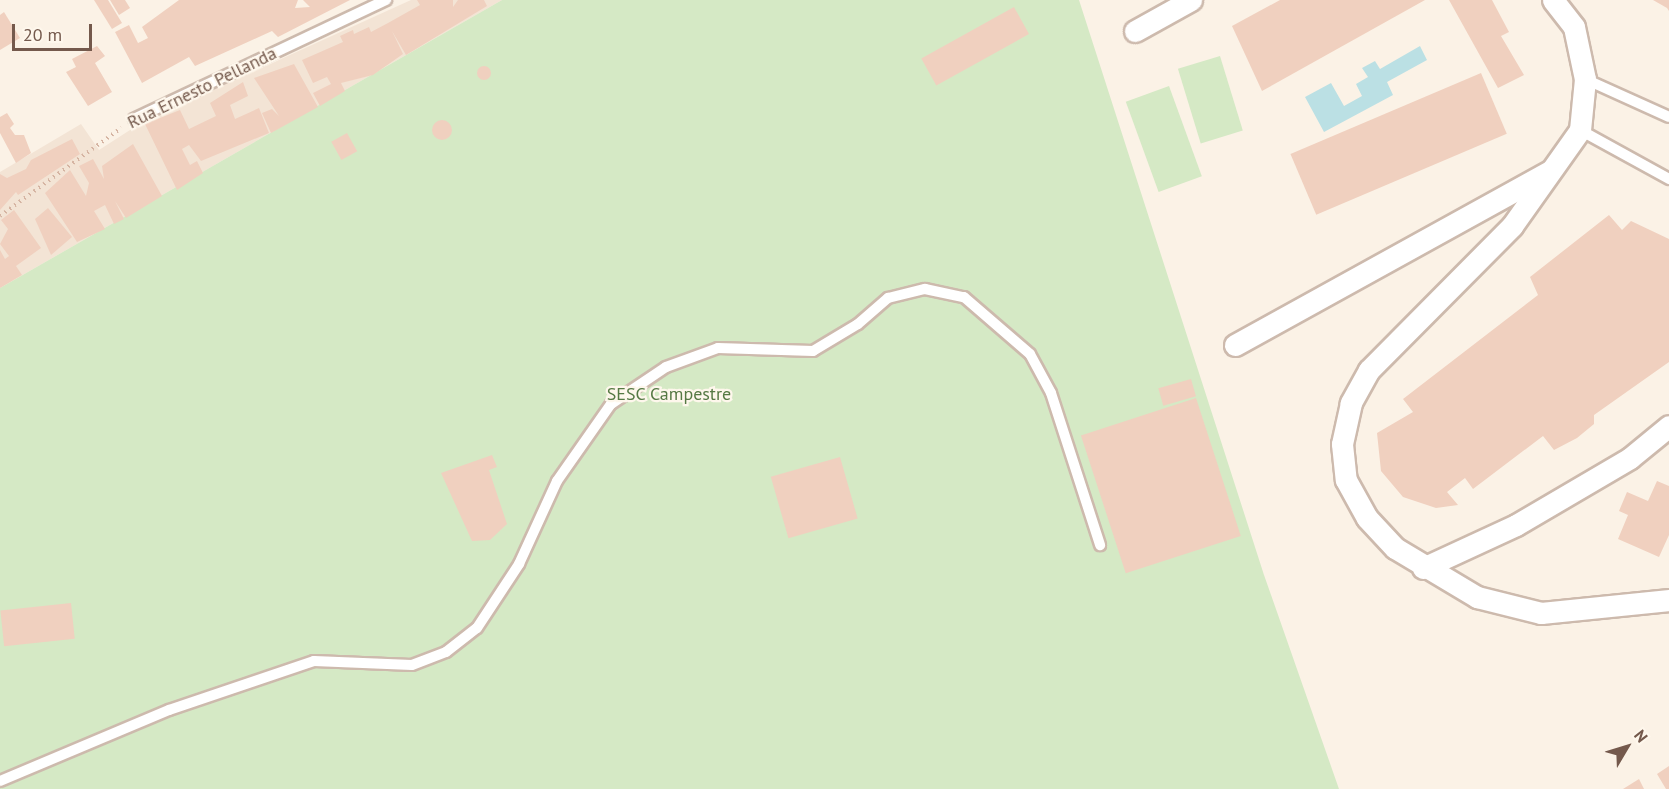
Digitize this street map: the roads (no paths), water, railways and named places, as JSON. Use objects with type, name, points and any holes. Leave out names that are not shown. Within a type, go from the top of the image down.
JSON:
[{"type":"street","points":[[1135,31],[1191,0]]},
{"type":"street","points":[[1553,0],[1574,27],[1585,79],[1580,130],[1560,165],[1512,226],[1403,330],[1351,403],[1342,444],[1346,480],[1367,518],[1395,548],[1424,568],[1477,597],[1541,613],[1669,600]]},
{"type":"street","points":[[1235,345],[1560,165]]},
{"type":"street","points":[[1424,568],[1516,525],[1630,458],[1669,426]]},
{"type":"lane","name":"Rua Ernesto Pellanda","points":[[134,119],[386,0]]},
{"type":"lane","points":[[1585,79],[1669,117]]},
{"type":"lane","points":[[1580,130],[1669,179]]},
{"type":"lane","points":[[0,781],[169,710],[314,661],[412,665],[446,652],[477,628],[513,573],[557,481],[611,404],[666,367],[718,348],[813,351],[858,324],[888,298],[925,289],[964,297],[1030,354],[1051,393],[1100,545]]},
{"type":"water","points":[[1420,46],[1427,60],[1387,82],[1393,95],[1324,132],[1305,97],[1331,83],[1344,106],[1362,96],[1356,84],[1368,77],[1362,68],[1375,61],[1380,69]]},
{"type":"park label","name":"SESC Campestre","points":[[669,394]]}]
